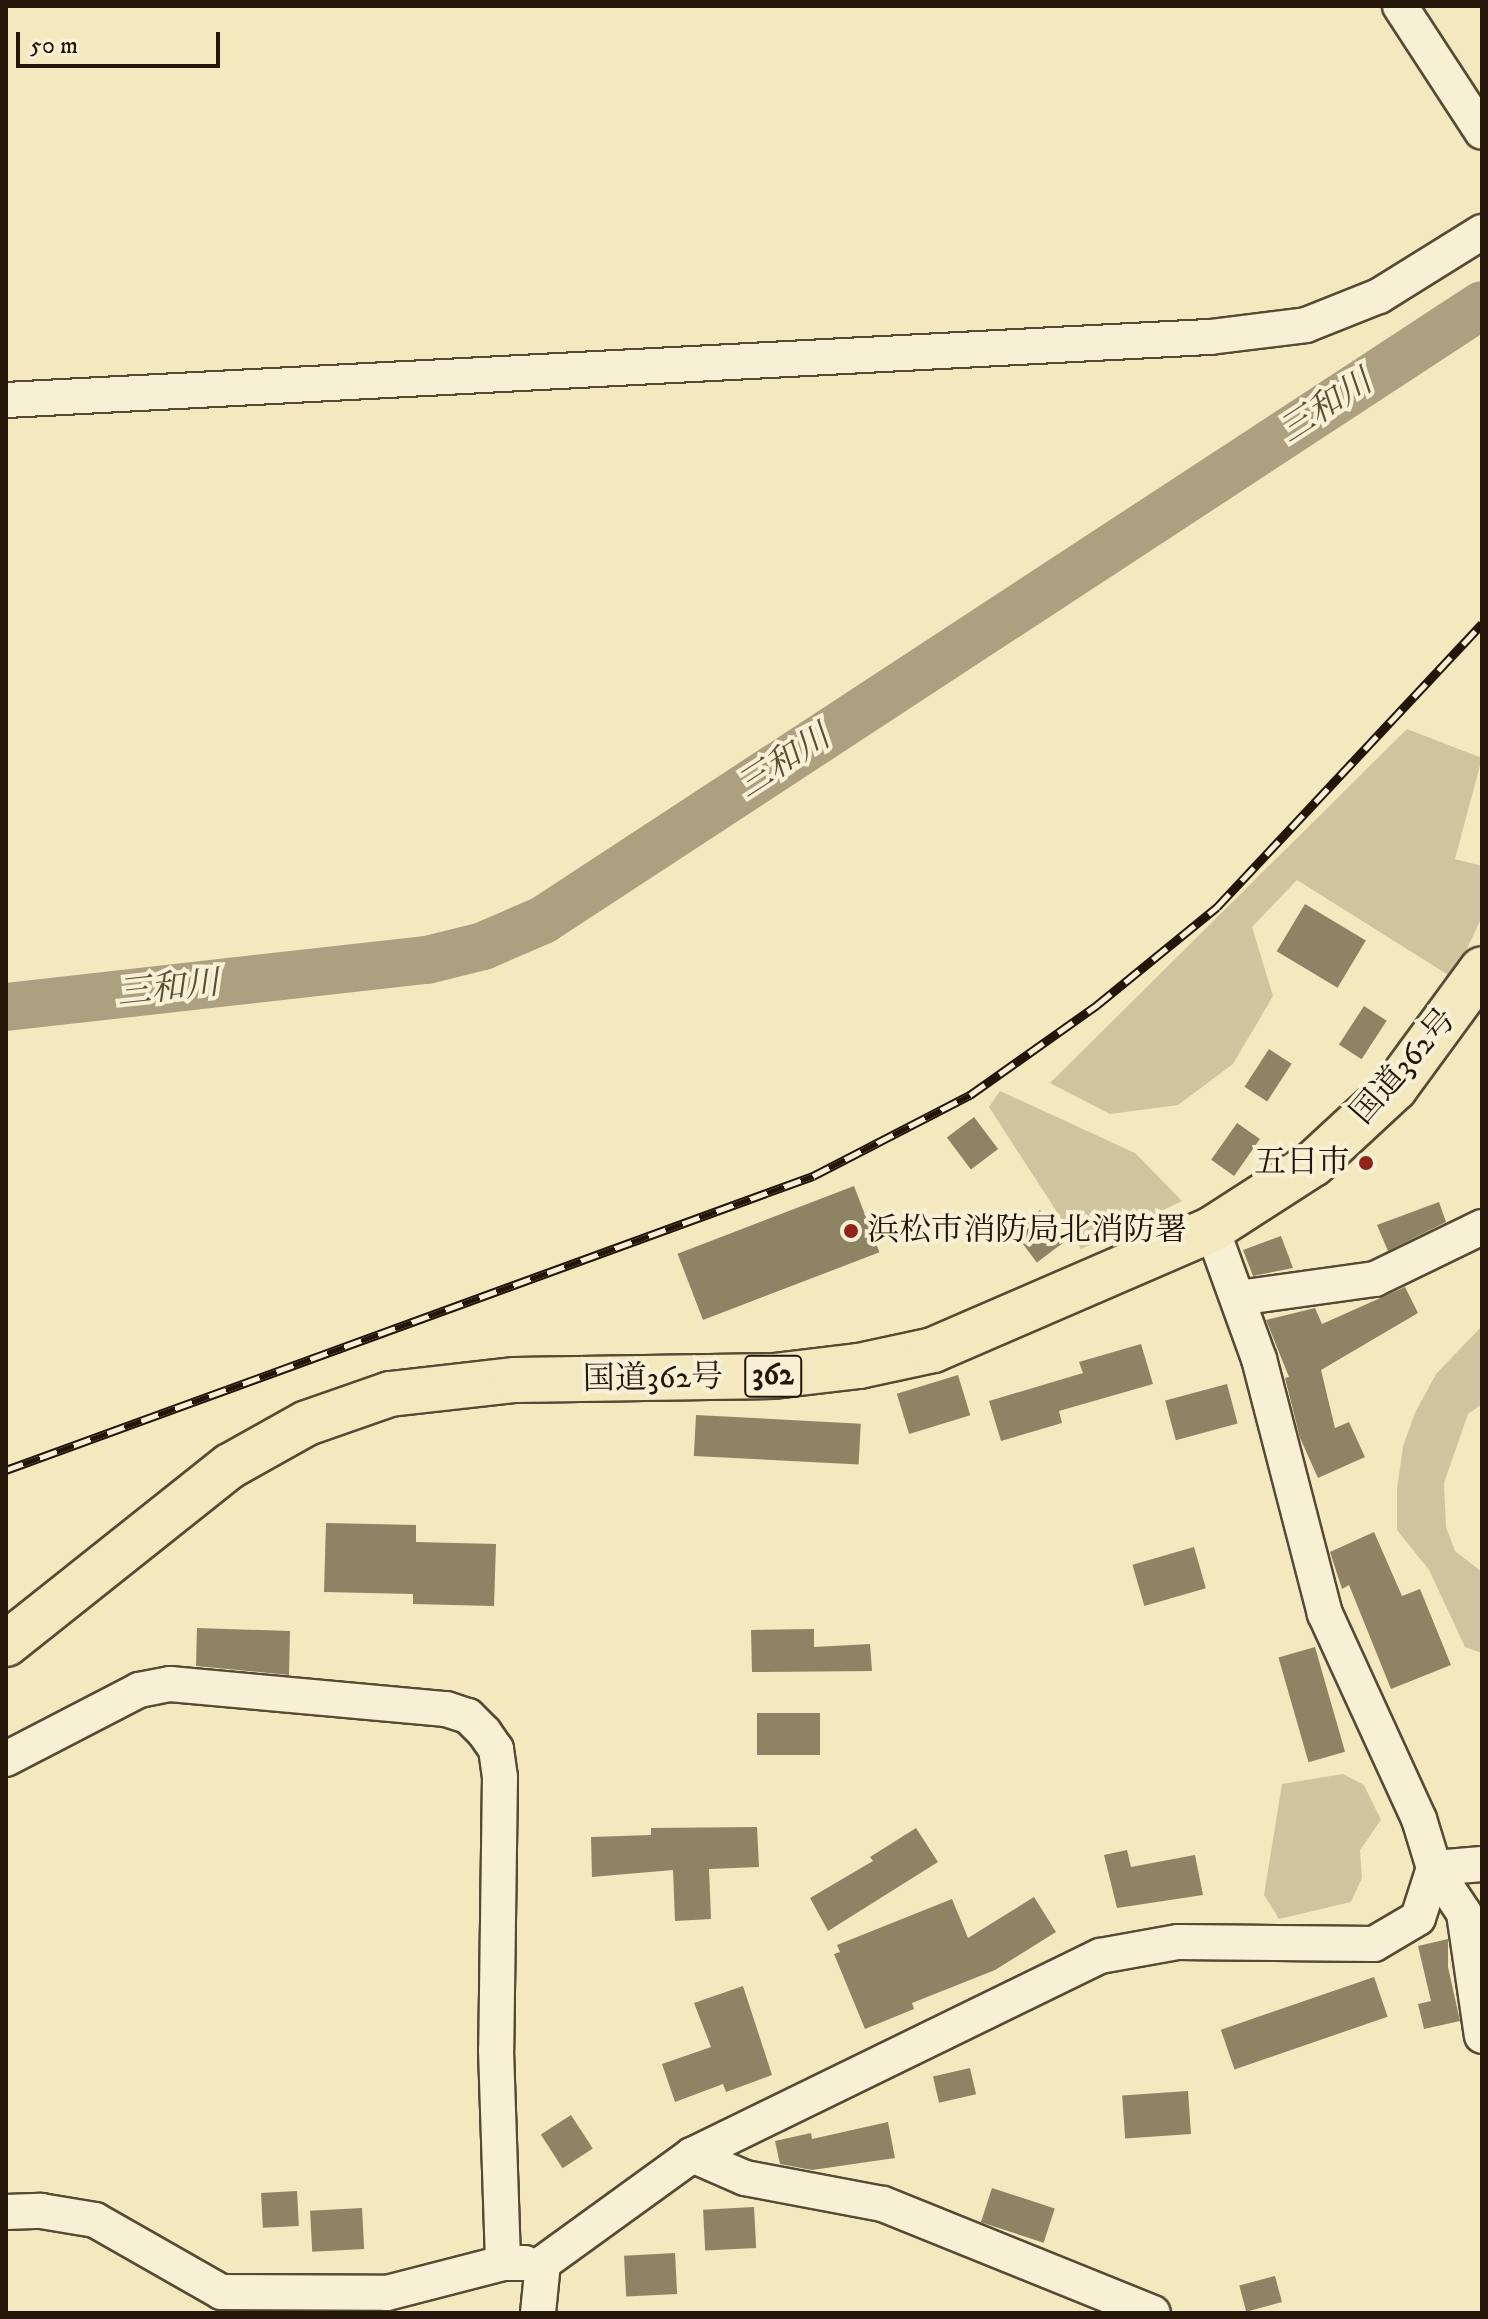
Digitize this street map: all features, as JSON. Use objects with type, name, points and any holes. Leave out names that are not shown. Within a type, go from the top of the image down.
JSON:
[{"type":"highway","name":"国道362号","points":[[6,1644],[230,1466],[307,1423],[390,1394],[515,1380],[774,1376],[859,1366],[933,1350],[1212,1229],[1313,1164],[1395,1088],[1482,969]]},
{"type":"street","points":[[1400,6],[1482,132]]},
{"type":"street","points":[[6,400],[1210,337],[1306,325],[1379,296],[1482,232]]},
{"type":"street","points":[[1238,1298],[1375,1279],[1482,1227]]},
{"type":"street","points":[[1212,1229],[1238,1298],[1325,1614],[1419,1819],[1434,1868],[1464,1913],[1482,2036]]},
{"type":"street","points":[[6,1759],[139,1690],[170,1684],[446,1709],[468,1716],[484,1732],[496,1749],[500,1777],[496,2050],[503,2263]]},
{"type":"street","points":[[1434,1868],[1482,1864]]},
{"type":"street","points":[[6,2212],[41,2211],[95,2220],[194,2297],[221,2292],[249,2295],[387,2293],[503,2263],[543,2263],[692,2155],[1100,1956],[1178,1942],[1374,1944],[1418,1918],[1434,1868]]},
{"type":"street","points":[[692,2155],[745,2178],[883,2204],[1153,2313]]},
{"type":"street","points":[[538,2313],[543,2263]]},
{"type":"shaded area","points":[[1407,729],[1482,758],[1455,859],[1482,866],[1482,917],[1453,978],[1297,880],[1252,927],[1273,996],[1233,1064],[1178,1105],[1110,1114],[1050,1083]]},
{"type":"shaded area","points":[[1000,1091],[1135,1153],[1182,1201],[1081,1249],[989,1107]]},
{"type":"shaded area","points":[[1482,1326],[1482,1404],[1468,1414],[1444,1483],[1446,1527],[1455,1551],[1482,1572],[1482,1653],[1465,1647],[1429,1570],[1397,1530],[1397,1490],[1403,1446],[1415,1413],[1436,1374]]},
{"type":"shaded area","points":[[1343,1774],[1364,1785],[1381,1820],[1360,1850],[1362,1878],[1351,1902],[1279,1919],[1264,1895],[1282,1784]]},
{"type":"building","points":[[1305,904],[1366,941],[1338,988],[1277,951]]},
{"type":"building","points":[[1364,1006],[1387,1021],[1362,1059],[1339,1045]]},
{"type":"building","points":[[1269,1049],[1292,1064],[1267,1101],[1244,1087]]},
{"type":"building","points":[[974,1117],[998,1149],[971,1169],[947,1137]]},
{"type":"building","points":[[1237,1123],[1260,1139],[1234,1176],[1211,1160]]},
{"type":"building","points":[[854,1186],[879,1252],[703,1320],[678,1254]]},
{"type":"building","points":[[1439,1202],[1446,1222],[1388,1251],[1377,1225]]},
{"type":"building","points":[[1040,1210],[1064,1242],[1037,1262],[1013,1230]]},
{"type":"building","points":[[1281,1236],[1293,1268],[1253,1276],[1243,1250]]},
{"type":"building","points":[[1405,1287],[1418,1313],[1321,1370],[1335,1428],[1349,1422],[1365,1457],[1318,1478],[1300,1438],[1285,1378],[1289,1377],[1266,1320],[1315,1308],[1322,1324]]},
{"type":"building","points":[[1141,1344],[1153,1384],[1059,1411],[1062,1423],[1001,1441],[989,1401],[1083,1373],[1079,1362]]},
{"type":"building","points":[[958,1375],[970,1415],[909,1434],[897,1394]]},
{"type":"building","points":[[1227,1384],[1238,1424],[1176,1440],[1165,1401]]},
{"type":"building","points":[[696,1415],[861,1424],[859,1465],[694,1456]]},
{"type":"building","points":[[326,1523],[416,1525],[416,1542],[496,1544],[494,1606],[413,1604],[413,1594],[324,1592]]},
{"type":"building","points":[[1374,1532],[1402,1596],[1420,1589],[1451,1665],[1391,1689],[1349,1585],[1342,1589],[1330,1552]]},
{"type":"building","points":[[1194,1547],[1206,1588],[1144,1606],[1132,1565]]},
{"type":"building","points":[[197,1628],[290,1631],[289,1675],[196,1666]]},
{"type":"building","points":[[814,1629],[814,1647],[870,1644],[872,1671],[752,1672],[751,1630]]},
{"type":"building","points":[[1315,1647],[1345,1752],[1309,1762],[1278,1657]]},
{"type":"building","points":[[757,1713],[820,1713],[820,1755],[757,1755]]},
{"type":"building","points":[[757,1827],[759,1867],[709,1869],[711,1919],[675,1921],[673,1870],[592,1877],[591,1837],[651,1835],[651,1828]]},
{"type":"building","points":[[916,1828],[938,1862],[828,1931],[810,1898],[873,1861],[870,1857]]},
{"type":"building","points":[[1127,1850],[1131,1867],[1195,1855],[1203,1895],[1117,1908],[1104,1855]]},
{"type":"building","points":[[1034,1897],[1056,1932],[995,1970],[912,2003],[914,2009],[865,2029],[834,1954],[840,1952],[837,1945],[952,1899],[968,1938]]},
{"type":"building","points":[[1448,1939],[1448,1967],[1460,2021],[1424,2029],[1418,2004],[1431,2001],[1418,1946]]},
{"type":"building","points":[[1374,1977],[1388,2017],[1234,2069],[1221,2030]]},
{"type":"building","points":[[743,1986],[772,2075],[726,2092],[723,2084],[675,2102],[662,2064],[711,2047],[694,2003]]},
{"type":"building","points":[[970,2068],[976,2094],[939,2103],[933,2077]]},
{"type":"building","points":[[1188,2091],[1191,2134],[1125,2138],[1122,2096]]},
{"type":"building","points":[[571,2115],[593,2149],[563,2168],[541,2135]]},
{"type":"building","points":[[888,2122],[895,2158],[812,2170],[780,2164],[775,2141],[811,2133],[812,2139]]},
{"type":"building","points":[[992,2188],[1055,2208],[1044,2243],[981,2222]]},
{"type":"building","points":[[297,2191],[299,2226],[263,2228],[261,2193]]},
{"type":"building","points":[[754,2207],[756,2248],[705,2251],[703,2210]]},
{"type":"building","points":[[362,2208],[364,2249],[312,2252],[310,2211]]},
{"type":"building","points":[[675,2253],[677,2294],[626,2297],[624,2256]]},
{"type":"building","points":[[1275,2276],[1282,2302],[1246,2312],[1239,2286]]},
{"type":"waterway","name":"三和川","points":[[6,1007],[427,960],[483,946],[543,920],[1482,305]]},
{"type":"railway","points":[[6,1470],[813,1176],[970,1095],[1097,1005],[1217,907],[1482,624]]},
{"type":"place","name":"五日市","points":[[1366,1163]]},
{"type":"place","name":"浜松市消防局北消防署","points":[[851,1231]]}]
